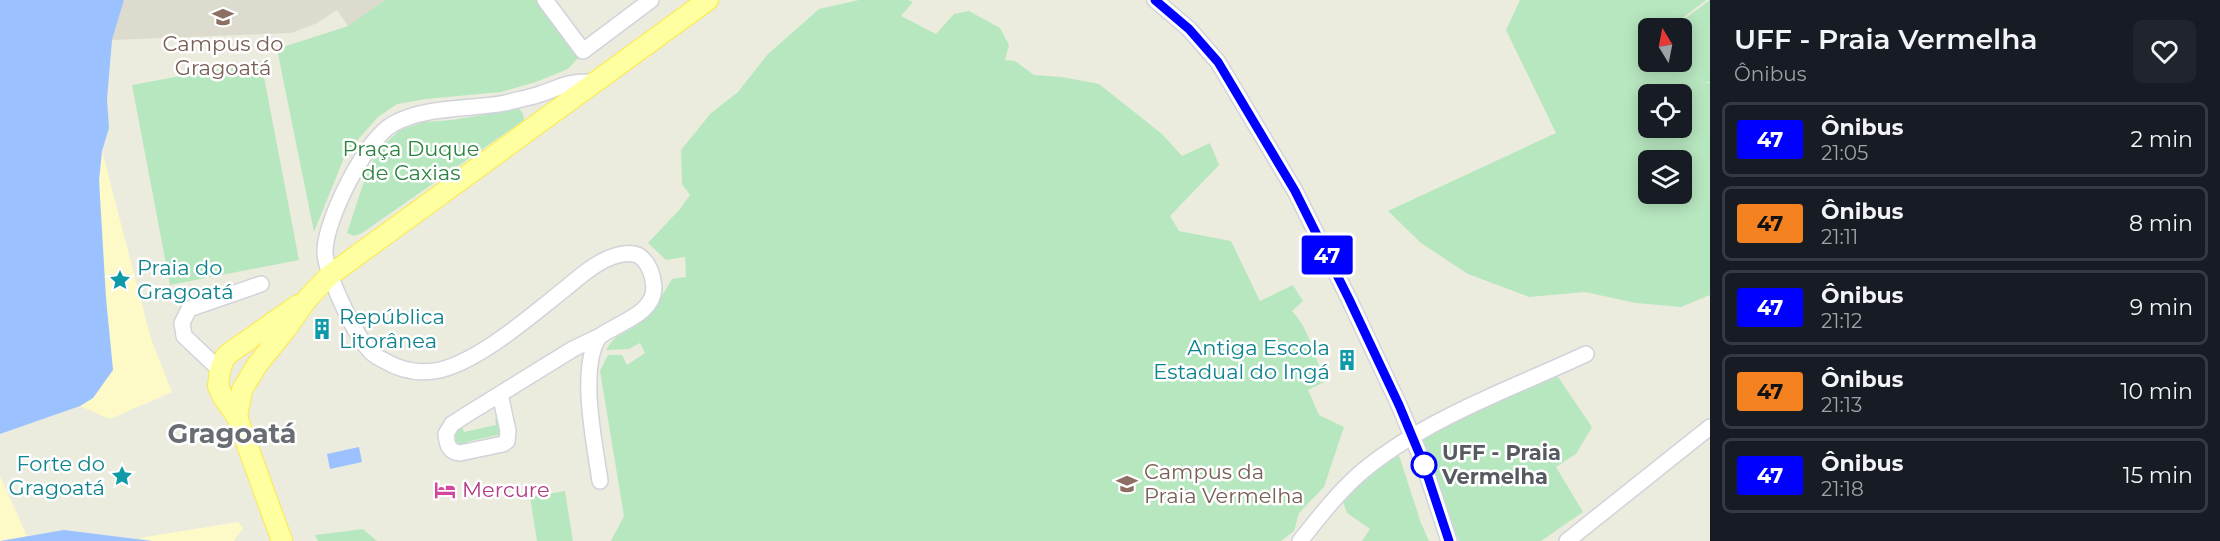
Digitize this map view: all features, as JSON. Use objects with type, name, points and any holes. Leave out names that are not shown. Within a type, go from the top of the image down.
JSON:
[{"type":"main road","points":[[237,417],[240,397],[257,365],[308,298],[330,275],[708,0]]},
{"type":"main road","points":[[282,541],[237,417],[218,386],[220,370],[225,357],[308,298]]},
{"type":"main road","points":[[236,348],[250,353],[257,365]]},
{"type":"main road","points":[[220,370],[231,382],[246,383]]},
{"type":"street","points":[[545,0],[582,51],[651,0]]},
{"type":"street","points":[[1155,0],[1189,29],[1218,62],[1295,191],[1349,299],[1412,436],[1449,541]]},
{"type":"street","points":[[500,394],[508,431],[507,441],[503,444],[460,453],[454,452],[447,442],[447,430],[452,424],[573,348],[600,336],[643,310],[651,301],[654,292],[653,279],[646,261],[639,255],[626,253],[610,257],[474,355],[441,370],[418,372],[397,368],[372,353],[356,330],[330,275],[325,251],[327,236],[339,203],[361,159],[374,140],[390,125],[412,115],[504,103],[572,83],[595,82]]},
{"type":"street","points":[[220,370],[184,336],[182,322],[189,309],[261,284]]},
{"type":"street","points":[[600,336],[589,369],[589,389],[600,481]]},
{"type":"street","points":[[1300,541],[1352,482],[1412,436],[1586,354]]},
{"type":"street","points":[[1567,541],[1710,427]]},
{"type":"shaded area","name":"Campus do Gragoatá","points":[[124,0],[385,0],[348,26],[337,10],[315,24],[291,33],[112,40]]},
{"type":"green space","points":[[385,0],[536,0],[578,58],[568,69],[536,82],[501,92],[397,104],[378,117],[346,153],[314,232],[277,49],[348,26]]},
{"type":"green space","points":[[859,0],[908,0],[913,2],[901,16],[936,34],[954,14],[969,11],[1000,28],[1009,45],[1005,60],[1015,61],[1034,75],[1062,77],[1099,84],[1162,134],[1182,156],[1210,143],[1219,165],[1170,216],[1179,231],[1231,241],[1260,301],[1293,285],[1303,301],[1292,311],[1308,335],[1326,381],[1308,390],[1319,415],[1344,427],[1324,487],[1299,513],[1294,531],[1281,541],[611,541],[624,516],[600,371],[608,355],[622,355],[627,365],[645,353],[640,343],[629,349],[606,350],[617,337],[643,320],[672,279],[686,277],[685,257],[666,260],[648,243],[690,195],[682,184],[681,150],[711,113],[738,92],[768,54],[819,9]]},
{"type":"green space","points":[[1520,0],[1706,0],[1683,18],[1638,18],[1638,72],[1692,72],[1692,18],[1686,18],[1710,0],[1710,82],[1700,82],[1710,83],[1710,295],[1681,307],[1636,303],[1585,292],[1529,297],[1468,274],[1421,243],[1388,211],[1556,133],[1506,30]]},
{"type":"green space","points":[[261,61],[299,260],[170,285],[132,85]]},
{"type":"green space","name":"Praça Duque de Caxias","points":[[519,109],[523,113],[524,120],[362,233],[354,236],[347,233],[368,169],[380,148],[400,130],[424,122],[452,120]]},
{"type":"green space","points":[[1556,374],[1592,427],[1576,454],[1556,467],[1583,512],[1541,541],[1459,541],[1428,463],[1421,438]]},
{"type":"green space","points":[[495,419],[505,427],[499,439],[498,435],[466,442],[466,446],[461,446],[456,442],[455,432],[462,426],[464,432],[496,425]]},
{"type":"green space","points":[[1395,443],[1429,541],[1362,541],[1370,529],[1347,513],[1341,496]]},
{"type":"green space","points":[[565,491],[573,541],[537,541],[530,497]]},
{"type":"green space","points":[[363,529],[377,541],[318,541],[315,535]]},
{"type":"sand","name":"Praia do Gragoatá","points":[[102,151],[151,339],[172,392],[110,419],[80,406],[93,398],[113,370],[100,232]]},
{"type":"sand","points":[[0,476],[3,483],[27,536],[0,541]]},
{"type":"sand","points":[[238,522],[243,528],[234,541],[152,541],[139,538]]},
{"type":"water","points":[[0,0],[124,0],[112,40],[107,99],[109,128],[102,151],[99,180],[113,370],[93,398],[80,406],[0,434]]},
{"type":"water","points":[[359,447],[362,462],[330,469],[327,454]]},
{"type":"water","points":[[64,530],[152,541],[0,541]]},
{"type":"bus line","name":"47","points":[[1155,0],[1189,29],[1218,62],[1295,191],[1399,405],[1424,465],[1449,541]]},
{"type":"place","name":"Campus do Gragoatá","points":[[223,17]]},
{"type":"place","name":"Praia do Gragoatá","points":[[120,280]]},
{"type":"place","name":"República Litorânea","points":[[322,329]]},
{"type":"place","name":"Antiga Escola Estadual do Ingá","points":[[1347,360]]},
{"type":"place","name":"UFF - Praia Vermelha","points":[[1424,465]]},
{"type":"place","name":"Forte do Gragoatá","points":[[122,476]]},
{"type":"place","name":"Campus da Praia Vermelha","points":[[1127,484]]},
{"type":"place","name":"Mercure","points":[[445,490]]},
{"type":"district","name":"Gragoatá","points":[[232,434]]}]
